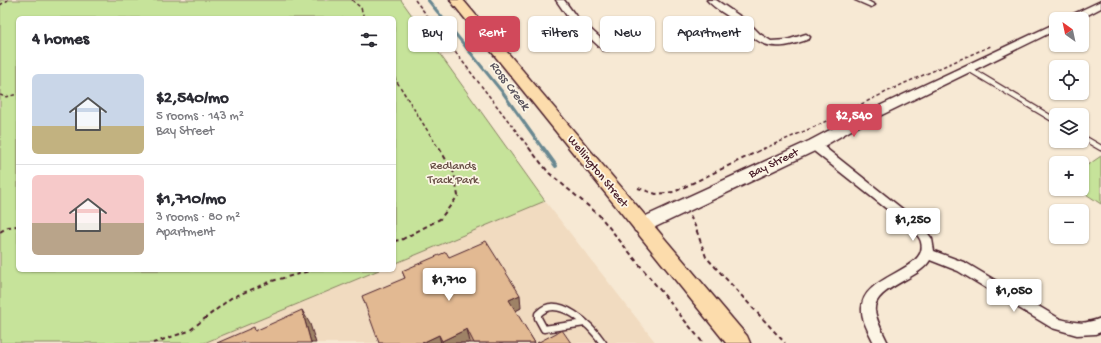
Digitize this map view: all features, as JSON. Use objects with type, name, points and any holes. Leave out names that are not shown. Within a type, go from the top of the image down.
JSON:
[{"type":"main road","name":"Wellington Street","points":[[456,0],[739,343]]},
{"type":"street","points":[[560,0],[572,17],[600,43]]},
{"type":"street","points":[[711,0],[719,8],[745,24],[765,42],[777,45],[787,44],[806,37]]},
{"type":"street","points":[[859,0],[871,5]]},
{"type":"street","points":[[1084,12],[1101,3],[1098,0]]},
{"type":"street","name":"Bay Street","points":[[641,226],[814,145],[848,126],[1049,29]]},
{"type":"street","points":[[814,145],[916,226],[927,241],[928,254],[923,262],[877,292],[869,302],[869,316],[881,343]]},
{"type":"street","points":[[928,254],[962,267],[1058,324],[1077,329],[1095,328],[1101,324]]},
{"type":"lane","points":[[969,69],[1049,118]]},
{"type":"lane","points":[[1089,141],[1101,148]]},
{"type":"lane","points":[[585,323],[574,323],[554,329],[544,329],[539,324],[537,318],[539,312],[546,308],[554,307],[563,309],[574,314],[585,323],[597,334],[603,343]]},
{"type":"path","points":[[0,5],[8,0]]},
{"type":"path","points":[[352,0],[360,8],[363,16]]},
{"type":"path","points":[[415,0],[549,173],[599,215],[704,343]]},
{"type":"path","points":[[638,188],[648,193],[660,195],[674,192],[778,141],[814,127],[905,83],[996,43]]},
{"type":"path","points":[[396,80],[454,173],[458,196],[440,219],[396,241]]},
{"type":"path","points":[[0,95],[6,97],[16,94]]},
{"type":"path","points":[[674,192],[694,222],[700,235],[701,246],[706,257],[785,343]]},
{"type":"path","points":[[0,232],[8,227],[16,226]]},
{"type":"path","points":[[153,343],[190,331],[231,298],[272,281],[306,272]]},
{"type":"shaded area","points":[[545,201],[656,343],[204,343],[374,272],[396,272],[396,263]]},
{"type":"green space","name":"Redlands Track Park","points":[[0,0],[401,0],[412,16],[408,16],[408,52],[438,52],[545,201],[396,263],[396,16],[16,16],[16,272],[374,272],[204,343],[0,343]]},
{"type":"green space","points":[[1101,156],[1101,204],[1089,196],[1089,164]]},
{"type":"building","points":[[486,241],[520,295],[509,300],[535,343],[474,343],[467,329],[442,341],[439,335],[422,343],[379,343],[362,296],[405,278],[402,271],[446,252],[449,257]]},
{"type":"building","points":[[302,310],[311,343],[217,343],[254,327],[255,331]]},
{"type":"building","points":[[562,330],[571,343],[537,343]]},
{"type":"waterway","name":"Ross Creek","points":[[428,0],[503,93],[543,149]]},
{"type":"waterway","name":"Ross Creek","points":[[543,148],[556,166]]}]
